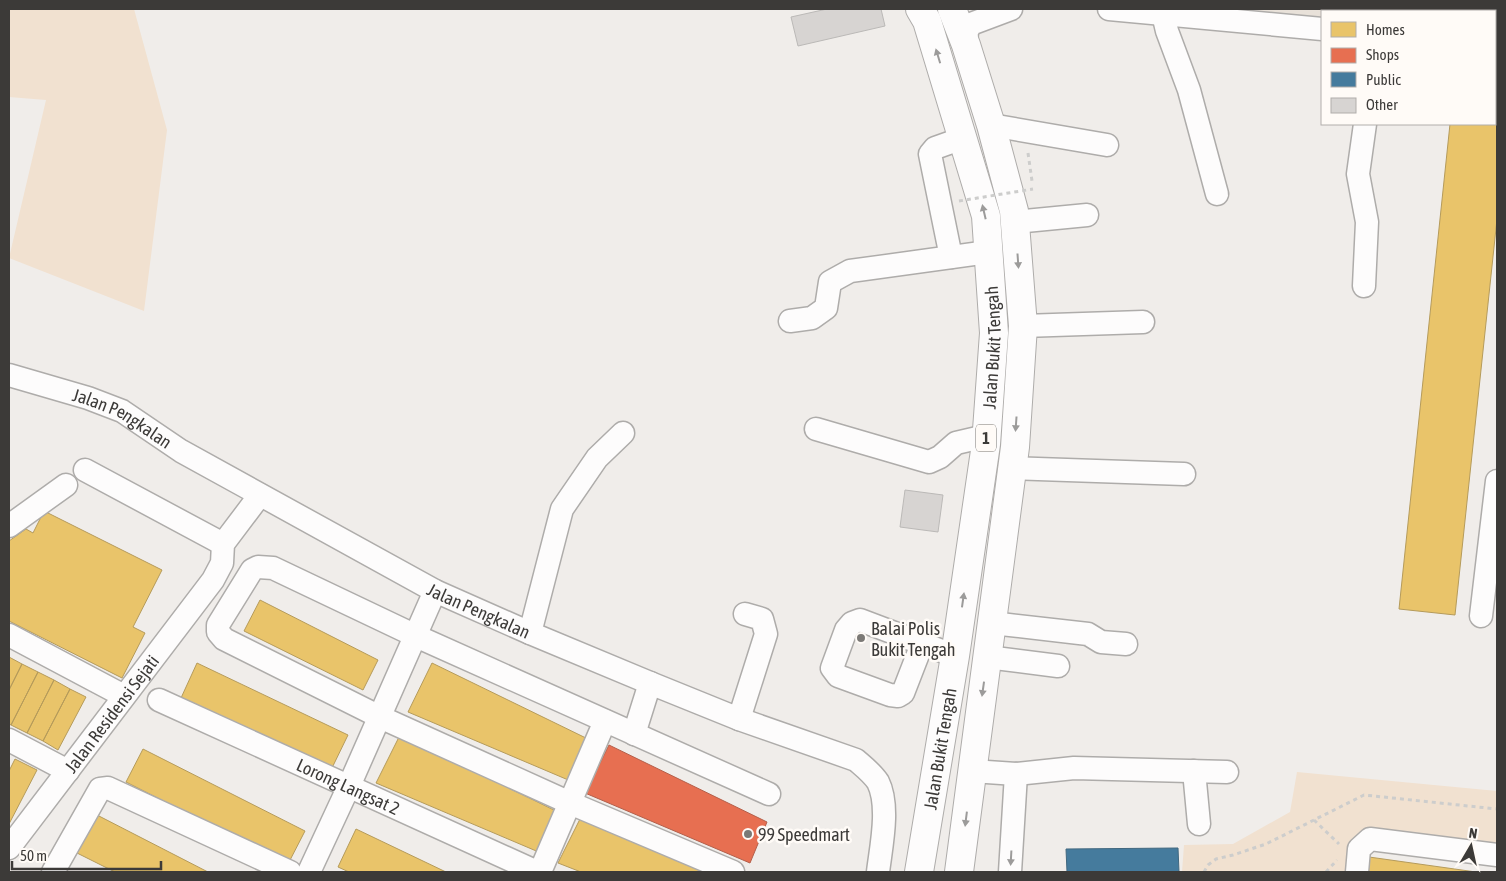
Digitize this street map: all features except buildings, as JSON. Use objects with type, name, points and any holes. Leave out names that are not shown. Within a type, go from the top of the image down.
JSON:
[{"type":"highway","name":"Jalan Bukit Tengah","points":[[919,872],[955,656],[986,436],[994,333],[986,216],[927,21],[920,9]]},
{"type":"highway","name":"Jalan Bukit Tengah","points":[[952,9],[966,45],[991,125],[1014,211],[1023,326],[1012,468],[959,872]]},
{"type":"street","points":[[966,45],[967,31],[971,24],[1011,9]]},
{"type":"street","points":[[1109,9],[1167,12],[1321,29]]},
{"type":"street","points":[[1167,12],[1167,31],[1189,90],[1217,194]]},
{"type":"street","points":[[991,125],[1107,144]]},
{"type":"street","points":[[1364,286],[1367,222],[1358,174],[1365,125]]},
{"type":"street","points":[[951,257],[930,154],[935,148],[963,138]]},
{"type":"street","points":[[1015,222],[1086,215]]},
{"type":"street","points":[[790,320],[812,318],[826,308],[830,282],[850,271],[988,252]]},
{"type":"street","points":[[1023,326],[1143,322]]},
{"type":"street","name":"Jalan Pengkalan","points":[[9,376],[88,398],[122,411],[181,451],[435,590],[530,633],[739,719],[856,760],[869,770],[878,783],[883,798],[883,833],[878,872]]},
{"type":"street","points":[[816,429],[929,462],[940,458],[956,444],[986,436]]},
{"type":"street","points":[[530,633],[562,509],[597,458],[623,433]]},
{"type":"street","points":[[1012,468],[1184,474]]},
{"type":"street","points":[[86,470],[223,544],[260,495]]},
{"type":"street","points":[[1481,616],[1497,481]]},
{"type":"street","points":[[9,526],[66,485]]},
{"type":"street","name":"Jalan Residensi Sejati","points":[[9,848],[213,580],[222,563],[223,544]]},
{"type":"street","points":[[733,872],[570,803],[380,717],[224,639],[218,632],[218,625],[252,570],[258,567],[273,568],[416,636],[770,794]]},
{"type":"street","points":[[309,872],[380,717],[435,590]]},
{"type":"street","points":[[739,719],[766,634],[762,619],[745,614]]},
{"type":"street","points":[[992,622],[1088,634],[1101,642],[1126,644]]},
{"type":"street","points":[[9,636],[124,696]]},
{"type":"street","points":[[922,644],[955,656]]},
{"type":"street","points":[[987,657],[1058,666]]},
{"type":"street","points":[[634,734],[650,683]]},
{"type":"street","name":"Lorong Langsat 2","points":[[159,700],[539,872]]},
{"type":"street","points":[[539,872],[605,721]]},
{"type":"street","points":[[9,740],[68,770]]},
{"type":"street","points":[[972,771],[1016,774],[1074,768],[1227,772]]},
{"type":"street","points":[[1194,771],[1198,824]]},
{"type":"street","points":[[1010,872],[1016,774]]},
{"type":"street","points":[[58,871],[100,789],[104,787],[290,872]]},
{"type":"street","points":[[1357,872],[1360,848],[1370,839],[1497,855]]},
{"type":"path","points":[[959,201],[1033,189]]},
{"type":"path","points":[[1204,872],[1208,865],[1216,859],[1233,856],[1266,844],[1364,796],[1497,809]]},
{"type":"path","points":[[1314,820],[1340,844]]},
{"type":"path","points":[[1326,872],[1343,854]]},
{"type":"shaded area","points":[[9,9],[134,9],[167,130],[144,311],[9,258],[46,100],[9,97]]},
{"type":"shaded area","points":[[1229,9],[1438,9],[1321,10],[1321,20]]},
{"type":"shaded area","points":[[1297,772],[1497,791],[1497,848],[1368,832],[1349,872],[1182,872],[1184,845],[1233,844],[1290,812]]},
{"type":"place","name":"Balai Polis Bukit Tengah","points":[[861,638]]},
{"type":"place","name":"99 Speedmart","points":[[748,834]]}]
